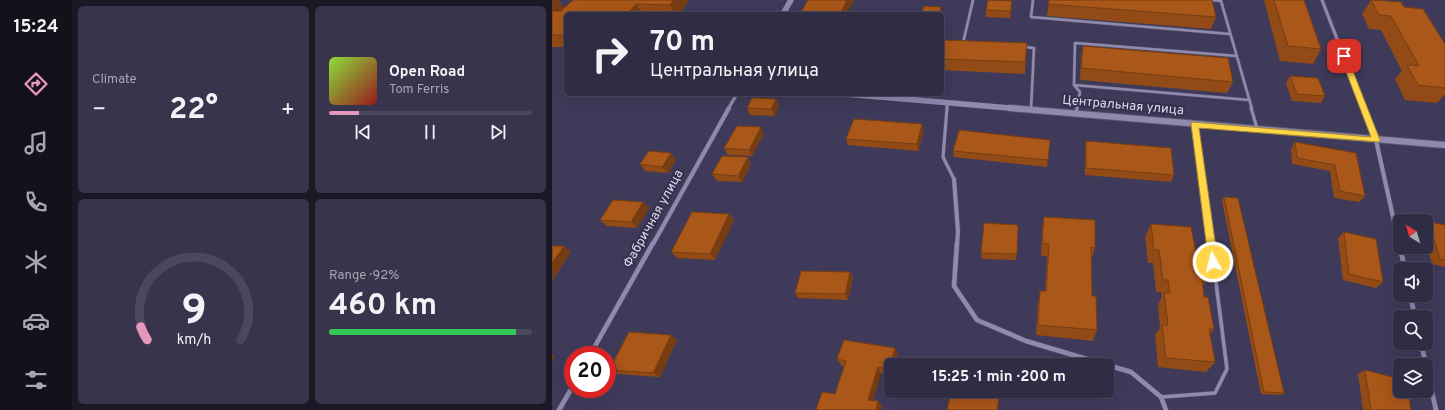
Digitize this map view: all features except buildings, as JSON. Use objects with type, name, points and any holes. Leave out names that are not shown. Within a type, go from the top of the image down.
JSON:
[{"type":"street","points":[[784,12],[791,0]]},
{"type":"street","points":[[1322,0],[1376,140],[1403,262]]},
{"type":"street","name":"Фабричная улица","points":[[595,346],[736,96]]},
{"type":"street","name":"Центральная улица","points":[[868,96],[1376,140],[1445,144]]},
{"type":"street","points":[[954,179],[958,232],[954,286],[977,320],[1026,341],[1083,358]]},
{"type":"street","points":[[1114,367],[1131,372],[1160,397],[1166,410]]},
{"type":"street","points":[[1433,396],[1436,410]]},
{"type":"street","points":[[559,410],[566,398]]},
{"type":"lane","points":[[962,47],[973,0]]},
{"type":"lane","points":[[1033,0],[1031,17],[1230,34]]},
{"type":"lane","points":[[1212,0],[1221,1],[1257,130]]},
{"type":"lane","points":[[1076,114],[1080,92],[1074,85],[1074,43],[1237,56]]},
{"type":"lane","points":[[1019,47],[1034,48],[1031,110]]},
{"type":"lane","points":[[1074,85],[1249,100]]},
{"type":"lane","points":[[947,103],[943,157],[954,179]]},
{"type":"lane","points":[[1160,397],[1215,393],[1227,369],[1195,124]]},
{"type":"route","points":[[1213,262],[1195,124],[1376,140],[1344,56]]}]
